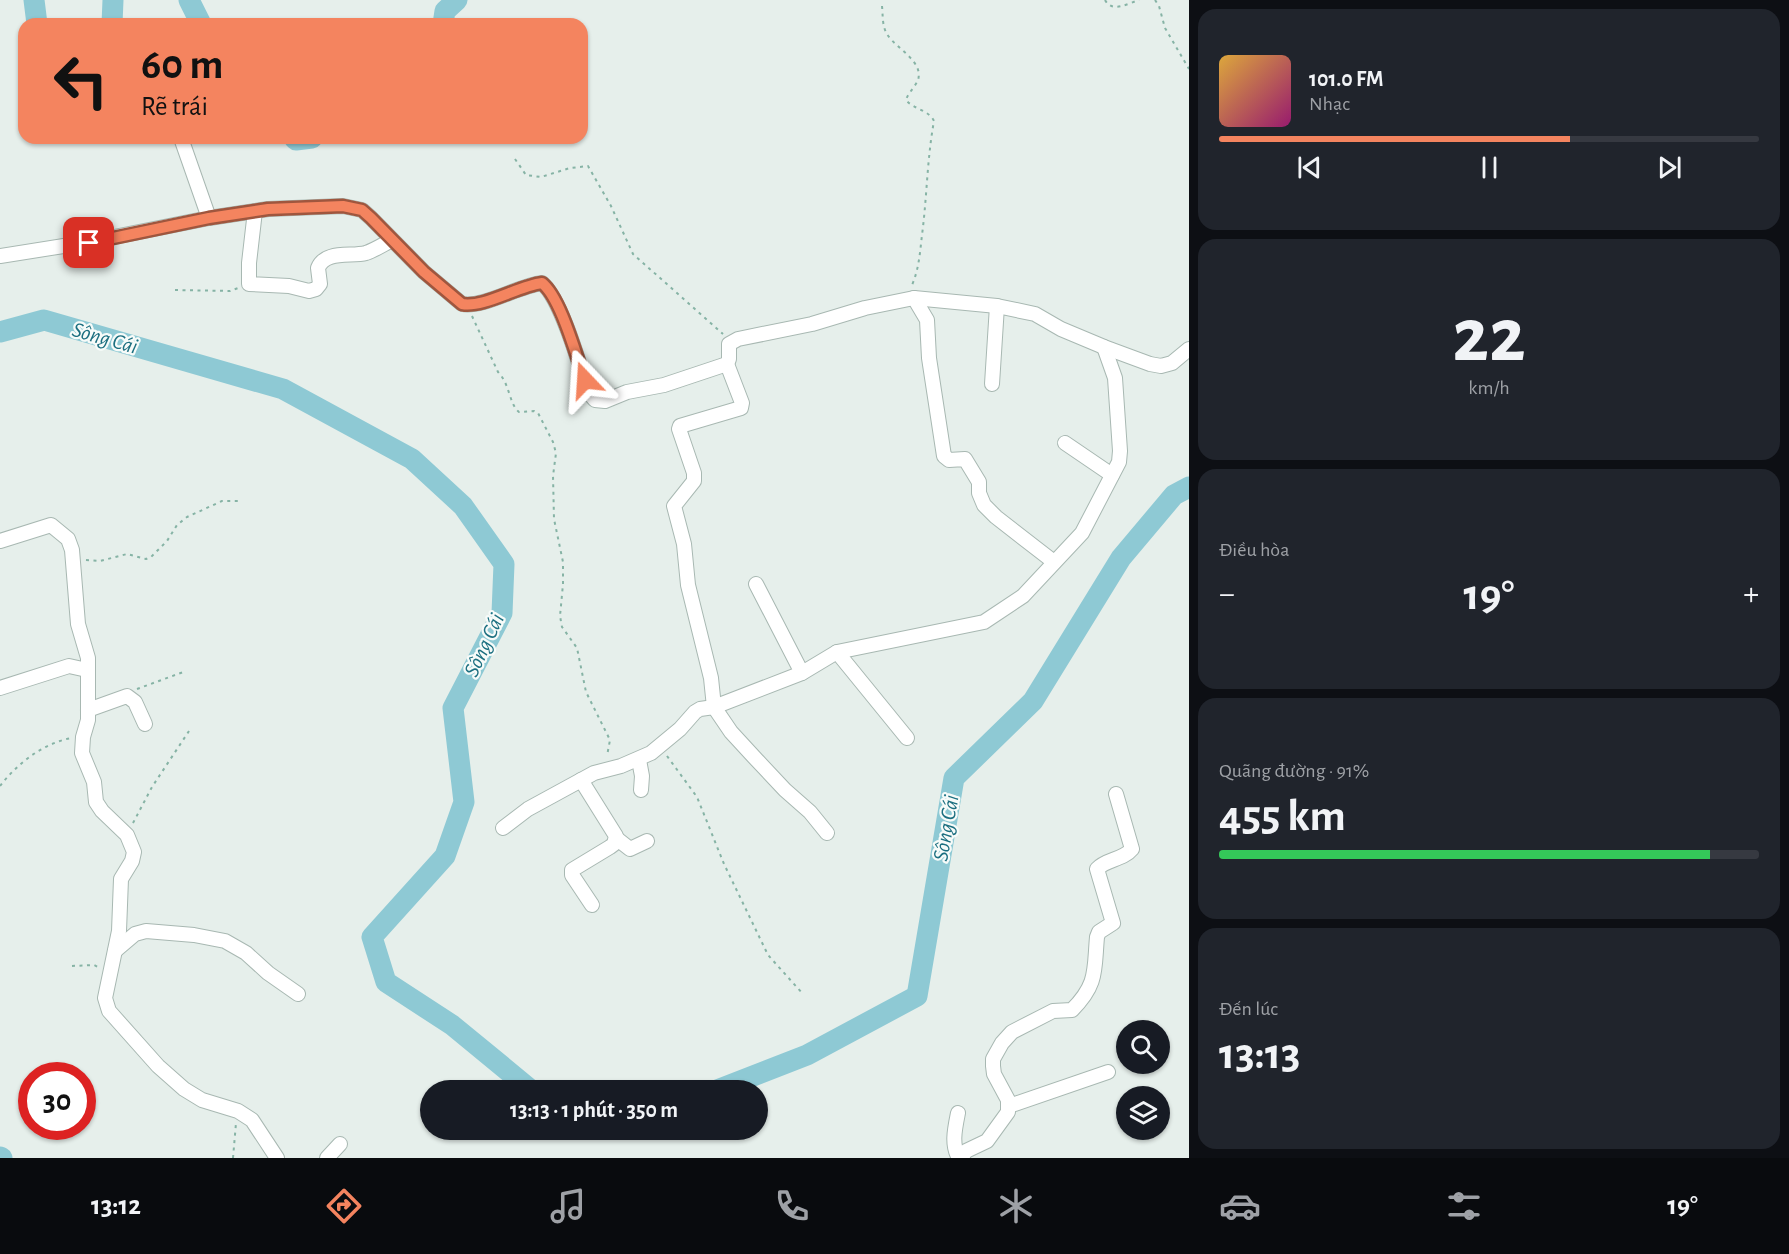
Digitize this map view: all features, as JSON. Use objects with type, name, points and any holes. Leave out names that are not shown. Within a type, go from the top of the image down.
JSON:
[{"type":"street","points":[[183,144],[209,218]]},
{"type":"street","points":[[0,256],[89,243],[209,218],[268,209],[343,206],[362,210],[424,272],[459,303],[466,305],[532,284],[542,283],[548,288],[558,305],[588,392],[595,400],[605,401],[627,392],[675,382],[727,364]]},
{"type":"street","points":[[255,211],[249,284],[289,286],[309,291],[316,289],[320,284],[318,268],[325,259],[344,254],[366,253],[392,240]]},
{"type":"street","points":[[910,299],[927,320],[929,358],[944,456],[950,460],[965,459],[979,482],[978,494],[984,505],[1054,562]]},
{"type":"street","points":[[827,833],[810,812],[754,758],[731,732],[714,707],[711,678],[688,585],[684,544],[674,507],[694,481],[694,473],[679,429],[680,426],[741,408],[742,403],[727,364],[729,344],[738,339],[812,324],[865,308],[910,299],[997,306],[1035,314],[1061,329],[1104,347],[1161,366],[1172,363],[1189,349]]},
{"type":"street","points":[[992,384],[997,306]]},
{"type":"street","points":[[503,828],[528,809],[581,780],[608,768],[639,760],[661,747],[700,709],[714,707],[802,673],[837,652],[984,622],[1023,596],[1082,533],[1119,462],[1115,378],[1104,347]]},
{"type":"street","points":[[1065,443],[1112,475]]},
{"type":"street","points":[[0,541],[51,525],[68,539],[74,559],[78,624],[88,658],[88,720],[83,737],[82,753],[94,782],[96,802],[129,838],[134,852],[132,861],[121,879],[119,931],[105,998],[109,1011],[158,1066],[184,1089],[202,1100],[238,1112],[252,1120],[277,1158]]},
{"type":"street","points":[[756,584],[802,673]]},
{"type":"street","points":[[837,652],[907,738]]},
{"type":"street","points":[[0,688],[69,666],[87,670]]},
{"type":"street","points":[[88,710],[128,696],[135,702],[146,724]]},
{"type":"street","points":[[639,760],[642,776],[641,790]]},
{"type":"street","points":[[581,780],[616,838],[630,849],[647,841]]},
{"type":"street","points":[[958,1113],[955,1125],[955,1149],[960,1158],[966,1151],[987,1141],[1008,1112],[1009,1106],[994,1074],[993,1066],[997,1051],[1012,1032],[1053,1011],[1072,1011],[1093,980],[1096,971],[1098,934],[1113,923],[1097,872],[1101,865],[1128,854],[1132,849],[1116,794]]},
{"type":"street","points":[[592,905],[572,875],[572,870],[610,847],[616,838]]},
{"type":"street","points":[[115,951],[135,934],[146,931],[194,935],[225,941],[246,953],[268,973],[297,994]]},
{"type":"street","points":[[1009,1106],[1108,1072]]},
{"type":"street","points":[[327,1158],[340,1144]]},
{"type":"path","points":[[1105,0],[1108,5],[1117,7],[1139,0]]},
{"type":"path","points":[[1155,0],[1165,28],[1189,69]]},
{"type":"path","points":[[882,6],[885,32],[914,62],[918,71],[918,79],[906,100],[910,105],[930,115],[934,121],[918,271],[910,299]]},
{"type":"path","points":[[515,159],[526,175],[541,177],[579,165],[588,166],[611,206],[633,254],[726,338],[729,344]]},
{"type":"path","points":[[176,290],[230,291],[249,284]]},
{"type":"path","points":[[466,305],[498,372],[509,387],[515,408],[519,412],[538,413],[553,442],[556,453],[553,476],[554,519],[562,561],[563,584],[560,616],[562,627],[577,648],[586,692],[610,740],[606,753],[608,768]]},
{"type":"path","points":[[74,559],[100,561],[127,554],[146,559],[151,558],[167,541],[177,525],[187,517],[222,501],[241,501]]},
{"type":"path","points":[[128,696],[138,689],[186,671]]},
{"type":"path","points":[[129,838],[131,828],[152,787],[189,731]]},
{"type":"path","points":[[0,786],[12,771],[36,752],[63,740],[83,737]]},
{"type":"path","points":[[661,747],[697,797],[724,864],[768,955],[803,994]]},
{"type":"path","points":[[72,966],[94,965],[109,978]]},
{"type":"path","points":[[233,1158],[238,1112]]},
{"type":"waterway","points":[[34,0],[36,18]]},
{"type":"waterway","points":[[112,18],[113,0]]},
{"type":"waterway","points":[[189,0],[198,18]]},
{"type":"waterway","points":[[444,18],[445,11],[457,0]]},
{"type":"waterway","name":"Sông Cái","points":[[0,332],[44,320],[283,389],[412,459],[463,506],[504,564],[502,613],[453,708],[464,802],[445,856],[372,937],[386,982],[452,1025],[519,1080]]},
{"type":"waterway","name":"Sông Cái","points":[[743,1080],[807,1055],[917,996],[954,778],[1033,701],[1121,558],[1174,495],[1189,487]]},
{"type":"route","points":[[89,243],[209,218],[268,209],[343,206],[362,210],[424,272],[459,303],[466,305],[478,303],[532,284],[542,283],[548,288],[558,305],[585,380]]}]
